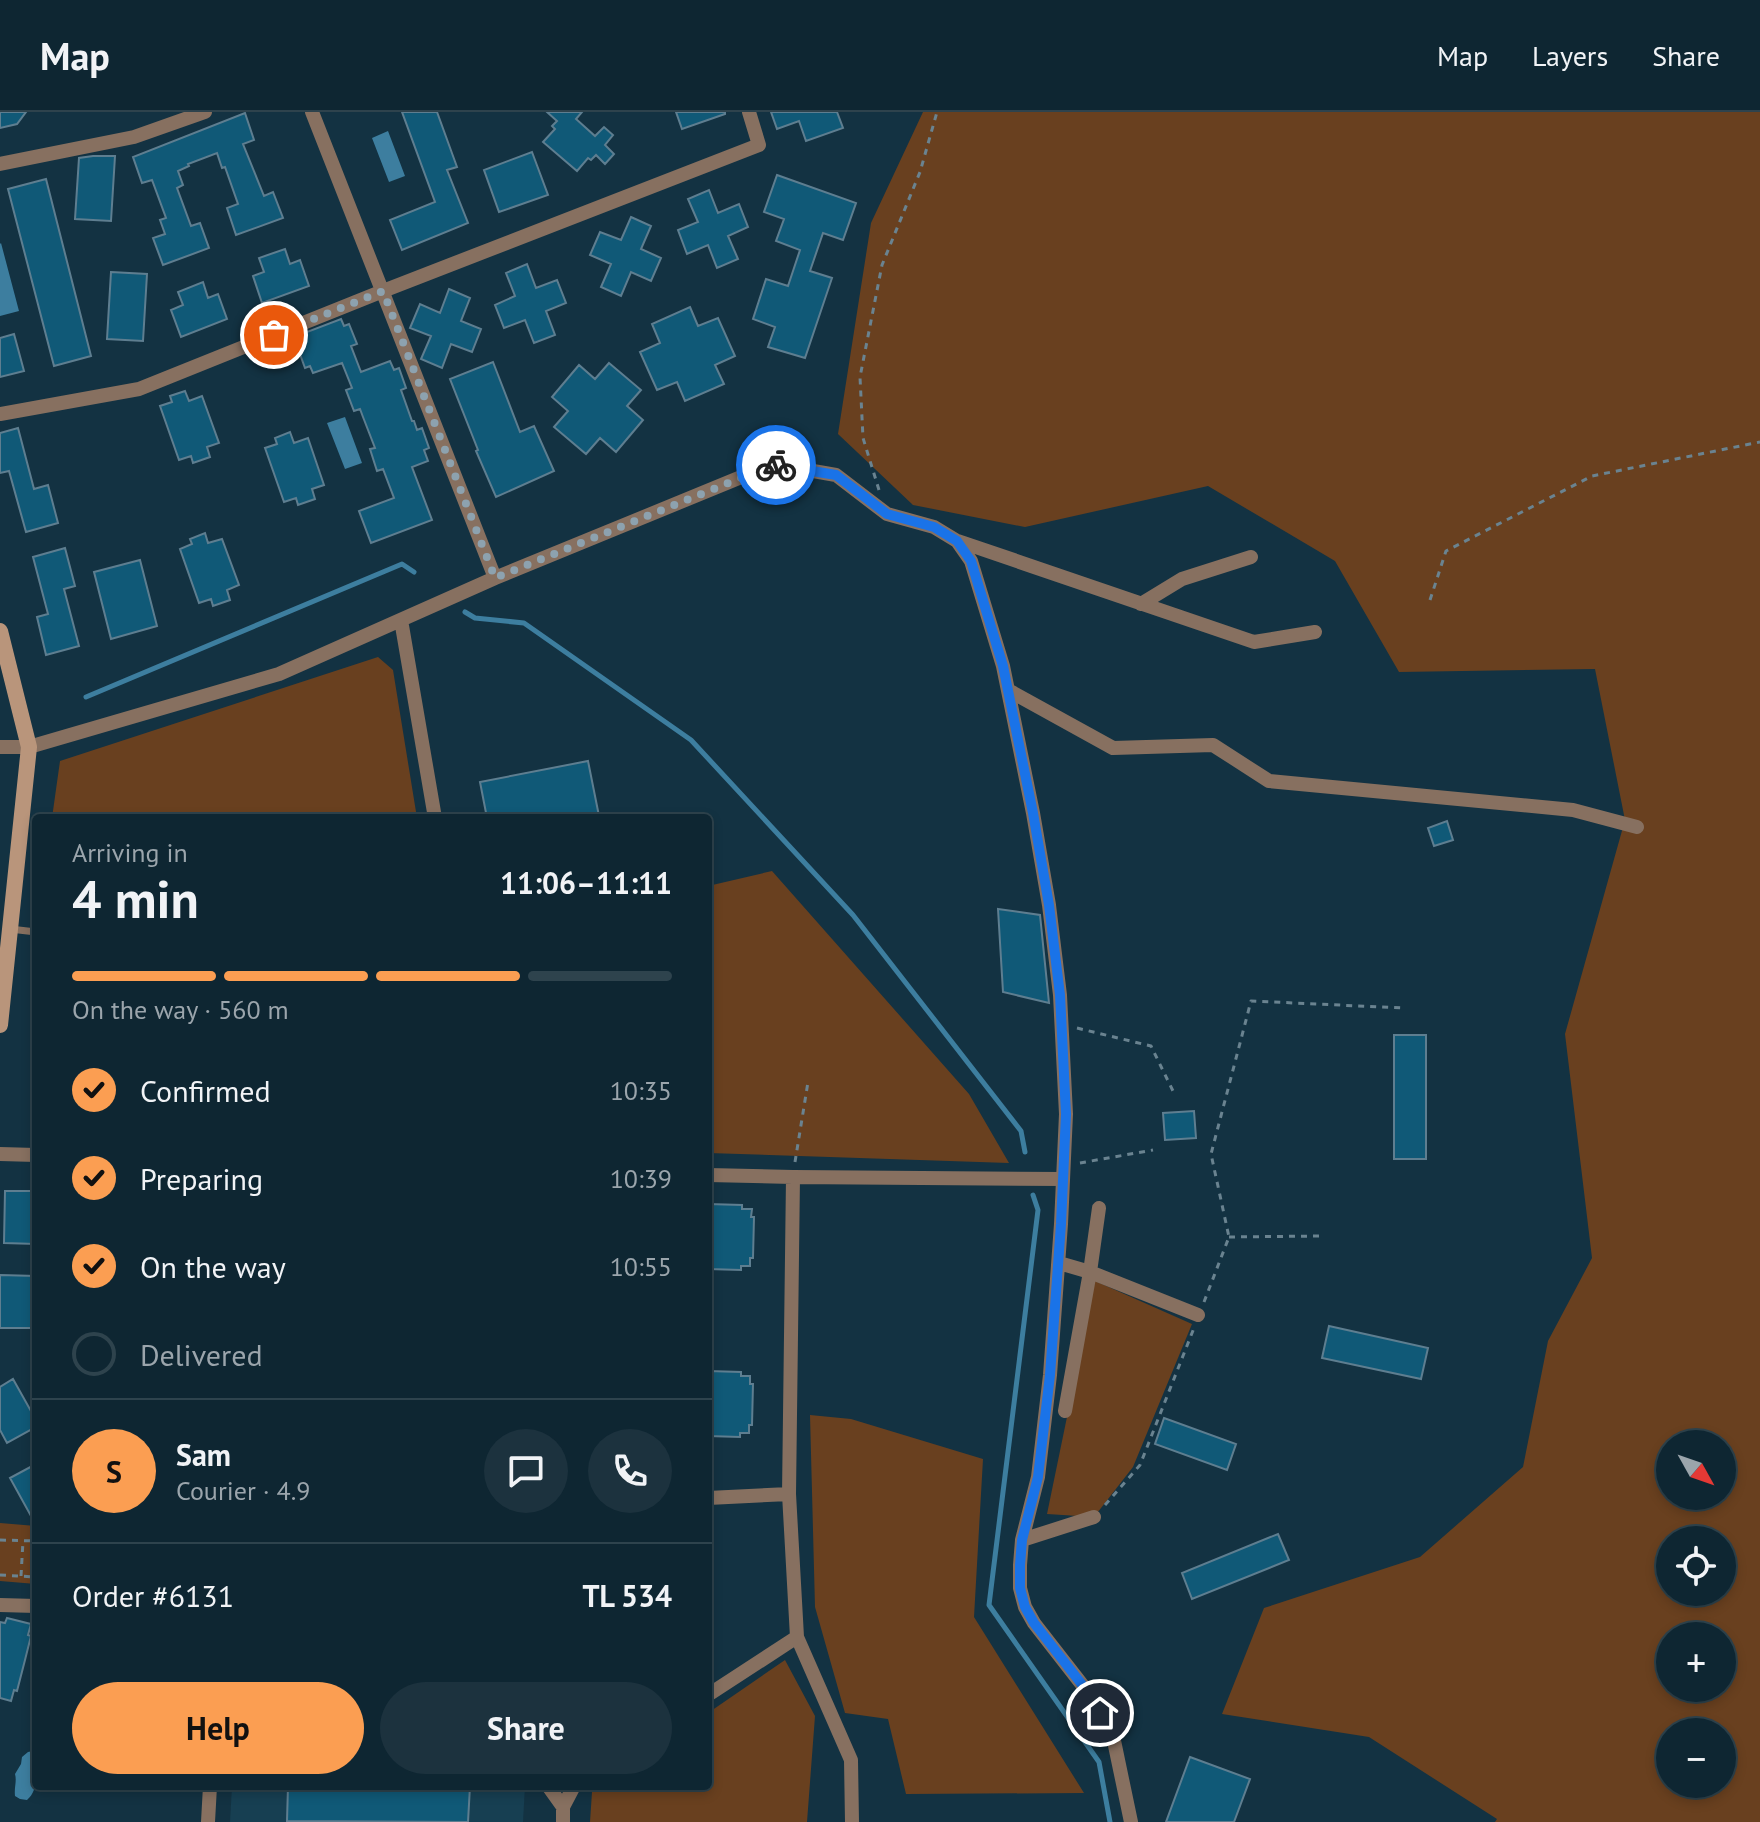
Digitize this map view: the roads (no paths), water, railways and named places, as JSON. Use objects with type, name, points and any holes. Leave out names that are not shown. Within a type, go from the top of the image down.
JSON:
[{"type":"street","points":[[0,164],[134,137],[205,112]]},
{"type":"street","points":[[312,112],[495,578]]},
{"type":"street","points":[[0,414],[139,389],[759,145],[749,112]]},
{"type":"street","points":[[0,747],[29,747],[279,674],[495,578],[773,464],[836,475],[887,514],[934,527],[957,541],[1254,642],[1315,632]]},
{"type":"street","points":[[957,541],[971,561],[1003,666],[1049,905],[1062,1024],[1066,1114],[1059,1263],[1038,1477],[1022,1540],[1020,1588],[1025,1607],[1034,1623],[1087,1691],[1113,1736],[1131,1822]]},
{"type":"street","points":[[1141,604],[1182,579],[1251,557]]},
{"type":"street","points":[[401,620],[434,814]]},
{"type":"street","points":[[0,631],[29,747],[0,1025]]},
{"type":"street","points":[[1008,690],[1113,748],[1213,745],[1269,781],[1573,810],[1637,827]]},
{"type":"street","points":[[0,1154],[32,1155]]},
{"type":"street","points":[[712,1175],[793,1177],[1064,1172]]},
{"type":"street","points":[[793,1177],[789,1494],[797,1637],[851,1760],[852,1822]]},
{"type":"street","points":[[1065,1411],[1099,1208]]},
{"type":"street","points":[[1059,1263],[1090,1272],[1198,1315]]},
{"type":"street","points":[[712,1498],[789,1494]]},
{"type":"street","points":[[1022,1540],[1094,1517]]},
{"type":"street","points":[[0,1605],[32,1606]]},
{"type":"street","points":[[712,1692],[797,1637]]},
{"type":"street","points":[[208,1822],[210,1790]]},
{"type":"street","points":[[550,1790],[563,1814]]},
{"type":"street","points":[[563,1814],[572,1790]]},
{"type":"lane","points":[[10,929],[32,932]]},
{"type":"waterway","points":[[86,697],[402,564],[414,572]]},
{"type":"waterway","points":[[465,612],[475,618],[524,623],[691,740],[853,915],[1021,1131],[1025,1152]]},
{"type":"waterway","points":[[1033,1195],[1038,1210],[989,1605],[1099,1762],[1110,1822]]}]
